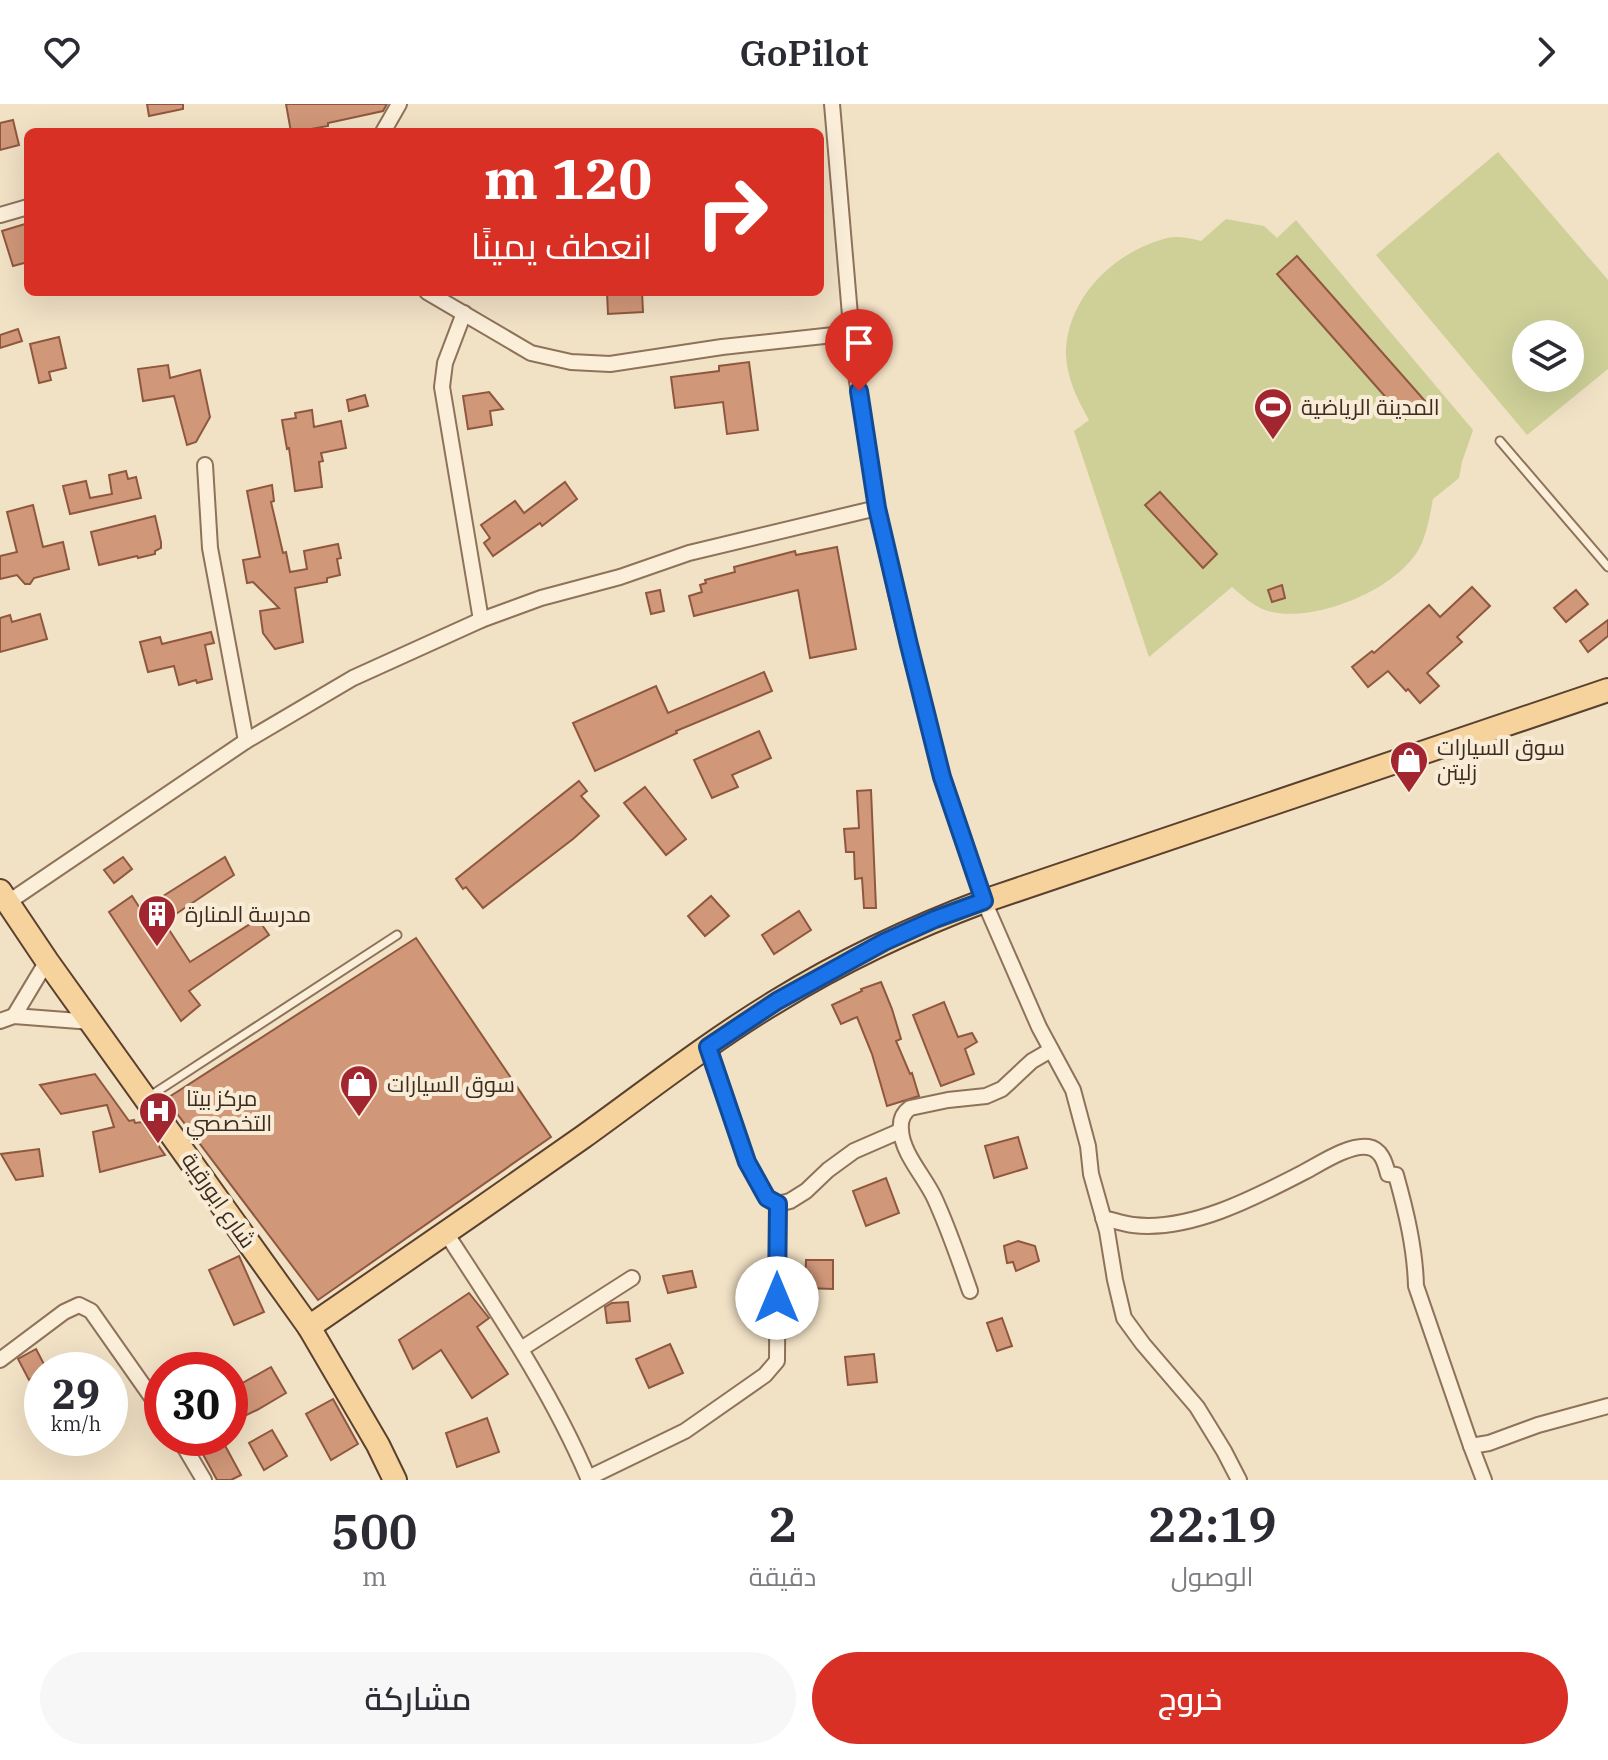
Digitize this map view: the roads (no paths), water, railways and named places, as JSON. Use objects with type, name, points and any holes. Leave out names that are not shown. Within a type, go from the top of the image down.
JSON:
[{"type":"main road","points":[[309,1327],[708,1047],[777,1001],[884,942],[984,901],[1608,690]]},
{"type":"main road","name":"شارع ابورقية","points":[[4,897],[309,1327],[395,1480]]},
{"type":"street","points":[[385,128],[399,104]]},
{"type":"street","points":[[832,104],[854,362],[877,508],[942,777],[984,901],[1051,1050],[1073,1090],[1082,1119],[1091,1174],[1107,1231],[1124,1318],[1197,1407],[1239,1480]]},
{"type":"street","points":[[0,215],[24,208]]},
{"type":"street","points":[[434,296],[531,353],[571,362],[610,364],[722,347],[852,333]]},
{"type":"street","points":[[464,313],[445,363],[442,387],[481,620]]},
{"type":"street","points":[[205,465],[210,548],[246,741]]},
{"type":"street","points":[[4,897],[246,741],[353,678],[481,620],[541,598],[620,577],[689,553],[877,508]]},
{"type":"street","points":[[7,1019],[47,961]]},
{"type":"street","points":[[7,1019],[92,1022]]},
{"type":"street","points":[[708,1047],[747,1162],[767,1198],[778,1204],[806,1191],[854,1151],[900,1131]]},
{"type":"street","points":[[970,1291],[932,1193],[911,1160],[900,1131],[902,1117],[910,1108],[986,1096],[1002,1089],[1032,1061],[1051,1050]]},
{"type":"street","points":[[1103,1218],[1149,1226],[1200,1218],[1343,1152],[1370,1147],[1380,1153],[1388,1174],[1396,1175],[1415,1260],[1416,1286],[1484,1480]]},
{"type":"street","points":[[446,1233],[521,1349],[568,1434],[588,1479],[685,1431],[773,1367],[777,1361],[778,1204]]},
{"type":"street","points":[[521,1349],[632,1278]]},
{"type":"street","points":[[0,1360],[64,1312],[79,1305],[91,1311],[144,1386]]},
{"type":"street","points":[[1471,1446],[1608,1406]]},
{"type":"street","points":[[190,1456],[204,1480]]},
{"type":"lane","points":[[1500,441],[1608,567]]},
{"type":"lane","points":[[147,1098],[397,935]]},
{"type":"place","name":"المدينة الرياضية","points":[[1273,441]]},
{"type":"place","name":"سوق السيارات زليتن","points":[[1409,794]]},
{"type":"place","name":"مدرسة المنارة","points":[[157,948]]},
{"type":"place","name":"سوق السيارات","points":[[359,1118]]},
{"type":"place","name":"مركز بيتا التخصصي","points":[[158,1145]]}]
